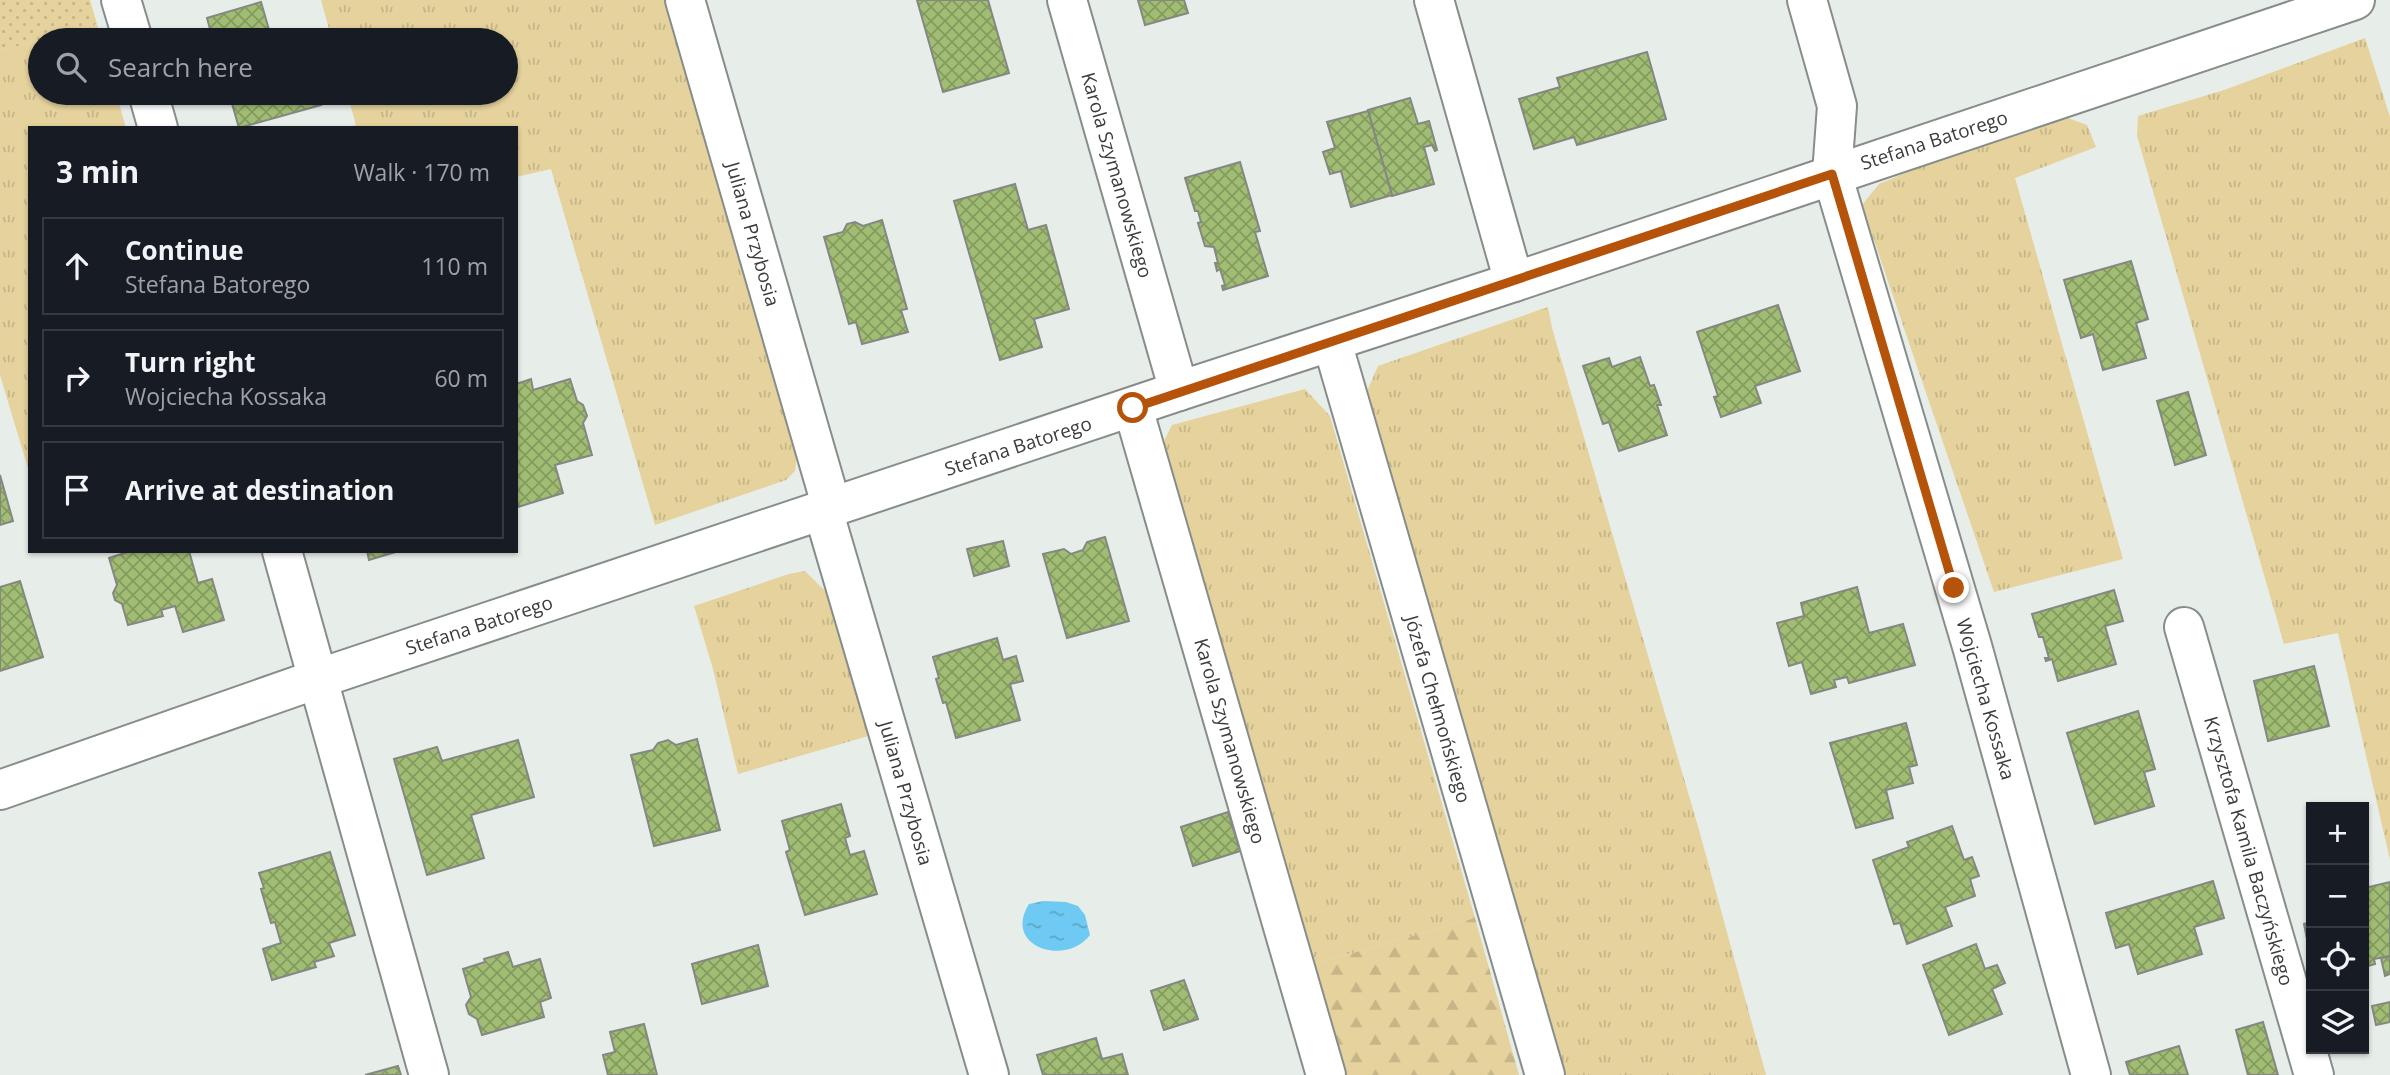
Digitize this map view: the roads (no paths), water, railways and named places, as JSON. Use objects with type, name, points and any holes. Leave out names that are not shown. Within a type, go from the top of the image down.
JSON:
[{"type":"street","points":[[121,0],[129,28]]},
{"type":"street","name":"Juliana Przybosia","points":[[685,0],[989,1075]]},
{"type":"street","name":"Karola Szymanowskiego","points":[[1067,0],[1180,391]]},
{"type":"street","points":[[1434,0],[1514,282]]},
{"type":"street","name":"Wojciecha Kossaka","points":[[1807,0],[1837,106],[1832,174],[1972,646],[2091,1075]]},
{"type":"street","name":"Stefana Batorego","points":[[0,789],[320,678],[2355,0]]},
{"type":"street","points":[[151,105],[157,126]]},
{"type":"street","name":"Józefa Chełmońskiego","points":[[1332,342],[1545,1075]]},
{"type":"street","name":"Karola Szymanowskiego","points":[[1133,408],[1326,1075]]},
{"type":"street","points":[[283,553],[320,678],[429,1075]]},
{"type":"street","name":"Krzysztofa Kamila Baczyńskiego","points":[[2184,627],[2314,1075]]},
{"type":"water","points":[[1044,901],[1066,902],[1078,906],[1085,915],[1090,935],[1079,945],[1067,950],[1040,948],[1030,941],[1024,931],[1023,919],[1029,904]]}]
